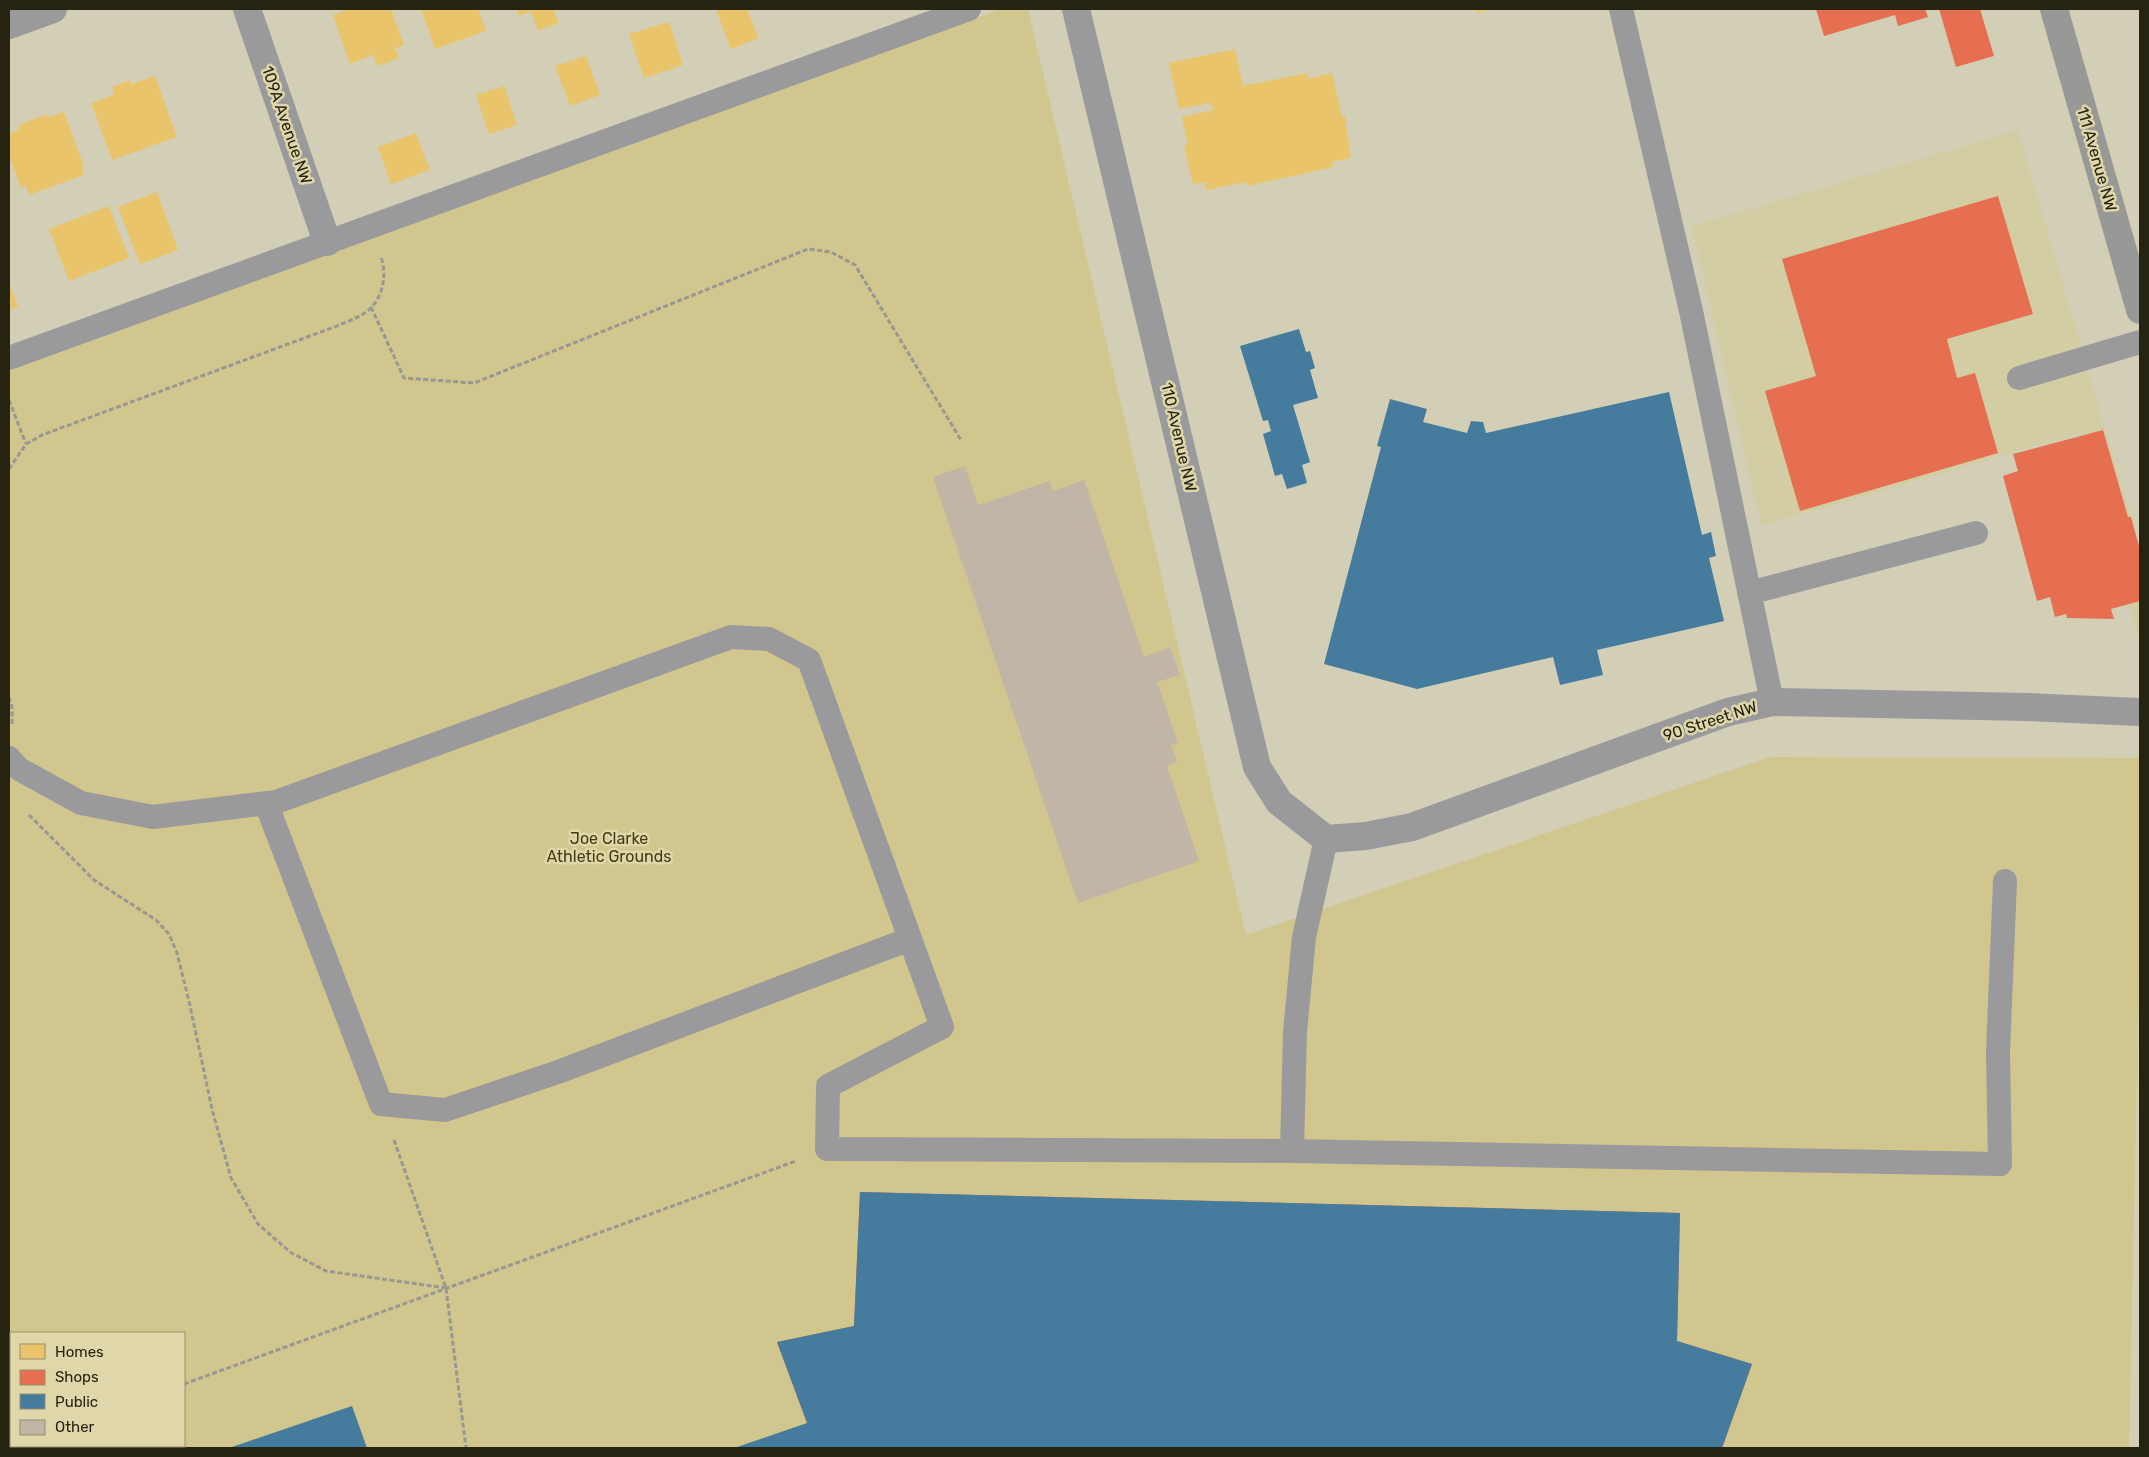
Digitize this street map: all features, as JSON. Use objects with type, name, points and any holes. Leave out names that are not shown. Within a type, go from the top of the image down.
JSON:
[{"type":"main road","name":"111 Avenue NW","points":[[2054,9],[2140,310]]},
{"type":"street","points":[[9,24],[53,9]]},
{"type":"street","name":"109A Avenue NW","points":[[247,9],[327,242]]},
{"type":"street","name":"110 Avenue NW","points":[[1076,9],[1258,767],[1279,802],[1326,839]]},
{"type":"street","name":"90 Street NW","points":[[1326,839],[1366,836],[1412,827],[1728,712],[1772,702],[2027,707],[2140,712]]},
{"type":"lane","points":[[9,358],[969,9]]},
{"type":"lane","points":[[1621,9],[1691,310],[1772,702]]},
{"type":"lane","points":[[2019,378],[2140,342]]},
{"type":"lane","points":[[1749,593],[1976,533]]},
{"type":"lane","points":[[9,758],[19,770],[81,803],[153,817],[276,802],[730,637],[769,639],[809,660],[942,1026],[828,1086],[827,1149],[1292,1151],[2000,1164],[1998,1052],[2005,881]]},
{"type":"lane","points":[[266,803],[381,1104],[445,1110],[558,1072],[910,939]]},
{"type":"lane","points":[[1292,1151],[1295,1032],[1304,937],[1326,839]]},
{"type":"path","points":[[9,469],[26,444],[42,435],[365,314],[377,300],[383,287],[383,264],[371,226]]},
{"type":"path","points":[[371,307],[404,378],[474,383],[808,249],[831,252],[855,265],[961,440]]},
{"type":"path","points":[[9,400],[26,444]]},
{"type":"path","points":[[55,840],[94,880],[156,920],[169,934],[177,953],[190,1001],[212,1109],[231,1178],[258,1224],[290,1252],[326,1271],[446,1288]]},
{"type":"path","points":[[381,1104],[446,1288],[466,1448]]},
{"type":"path","points":[[185,1384],[827,1149]]},
{"type":"shaded area","points":[[2018,130],[2140,550],[2140,641],[2079,433],[1761,526],[1692,226]]},
{"type":"green space","name":"Joe Clarke Athletic Grounds","points":[[1001,9],[1028,9],[1246,935],[1770,757],[2140,758],[2140,936],[2129,1448],[9,1448],[9,371]]},
{"type":"building: Homes","points":[[349,9],[391,9],[404,45],[395,48],[399,58],[377,66],[373,55],[350,64],[333,15]]},
{"type":"building: Homes","points":[[421,9],[478,9],[486,31],[435,49]]},
{"type":"building: Homes","points":[[516,9],[553,9],[559,23],[538,31],[531,11],[519,16]]},
{"type":"building: Homes","points":[[747,9],[759,38],[731,49],[716,10]]},
{"type":"building: Homes","points":[[1477,9],[1491,9],[1478,13]]},
{"type":"building: Homes","points":[[669,22],[683,65],[644,78],[629,34]]},
{"type":"building: Homes","points":[[1235,49],[1243,86],[1307,73],[1308,79],[1332,73],[1342,117],[1345,116],[1351,158],[1332,162],[1333,167],[1247,186],[1246,182],[1206,190],[1205,182],[1193,184],[1184,146],[1188,145],[1182,117],[1213,110],[1211,103],[1179,109],[1169,63]]},
{"type":"building: Homes","points":[[586,56],[600,95],[570,106],[555,66]]},
{"type":"building: Homes","points":[[155,76],[177,137],[112,160],[91,103],[114,95],[112,87],[130,80],[131,84]]},
{"type":"building: Homes","points":[[504,86],[517,125],[489,134],[476,95]]},
{"type":"building: Homes","points":[[64,112],[84,166],[82,167],[84,175],[29,195],[26,186],[21,188],[9,156],[9,133],[20,129],[18,125],[47,114],[48,117]]},
{"type":"building: Homes","points":[[416,133],[430,170],[391,184],[378,147]]},
{"type":"building: Homes","points":[[157,192],[178,250],[140,264],[118,207]]},
{"type":"building: Homes","points":[[109,206],[129,258],[69,281],[49,229]]},
{"type":"building: Homes","points":[[9,282],[18,307],[9,310]]},
{"type":"building: Shops","points":[[1816,9],[1925,9],[1928,17],[1898,26],[1895,15],[1824,36]]},
{"type":"building: Shops","points":[[1939,9],[1980,9],[1994,56],[1956,67]]},
{"type":"building: Shops","points":[[1998,196],[2033,314],[1947,339],[1957,378],[1975,373],[1998,453],[1800,511],[1765,391],[1816,376],[1782,259]]},
{"type":"building: Shops","points":[[2103,430],[2128,517],[2131,517],[2140,550],[2140,601],[2111,609],[2114,619],[2067,618],[2066,614],[2055,617],[2050,597],[2037,601],[2003,476],[2018,471],[2013,454]]},
{"type":"building: Shops","points":[[860,1192],[1680,1213],[1677,1341],[1752,1364],[1722,1448],[1655,1430],[1600,1420],[1541,1416],[995,1401],[871,1407],[807,1423],[777,1342],[854,1326]]},
{"type":"building: Public","points":[[1299,329],[1306,352],[1310,351],[1315,368],[1310,370],[1318,398],[1293,405],[1310,462],[1302,465],[1307,483],[1287,489],[1282,474],[1275,476],[1263,434],[1271,431],[1268,420],[1263,421],[1240,346]]},
{"type":"building: Public","points":[[1669,392],[1702,535],[1711,532],[1716,556],[1709,558],[1724,621],[1597,650],[1603,675],[1560,685],[1553,657],[1417,689],[1324,664],[1381,447],[1377,446],[1390,399],[1427,409],[1423,422],[1467,433],[1471,421],[1483,422],[1486,433]]},
{"type":"building: Public","points":[[860,1192],[1680,1213],[1677,1341],[1752,1364],[1722,1448],[734,1448],[807,1423],[777,1342],[854,1326]]},
{"type":"building: Public","points":[[352,1406],[367,1448],[229,1448]]},
{"type":"building: Other","points":[[965,466],[978,505],[1050,481],[1053,491],[1084,480],[1144,657],[1170,647],[1180,675],[1157,682],[1178,743],[1171,745],[1177,762],[1167,766],[1199,861],[1078,903],[933,477]]}]
